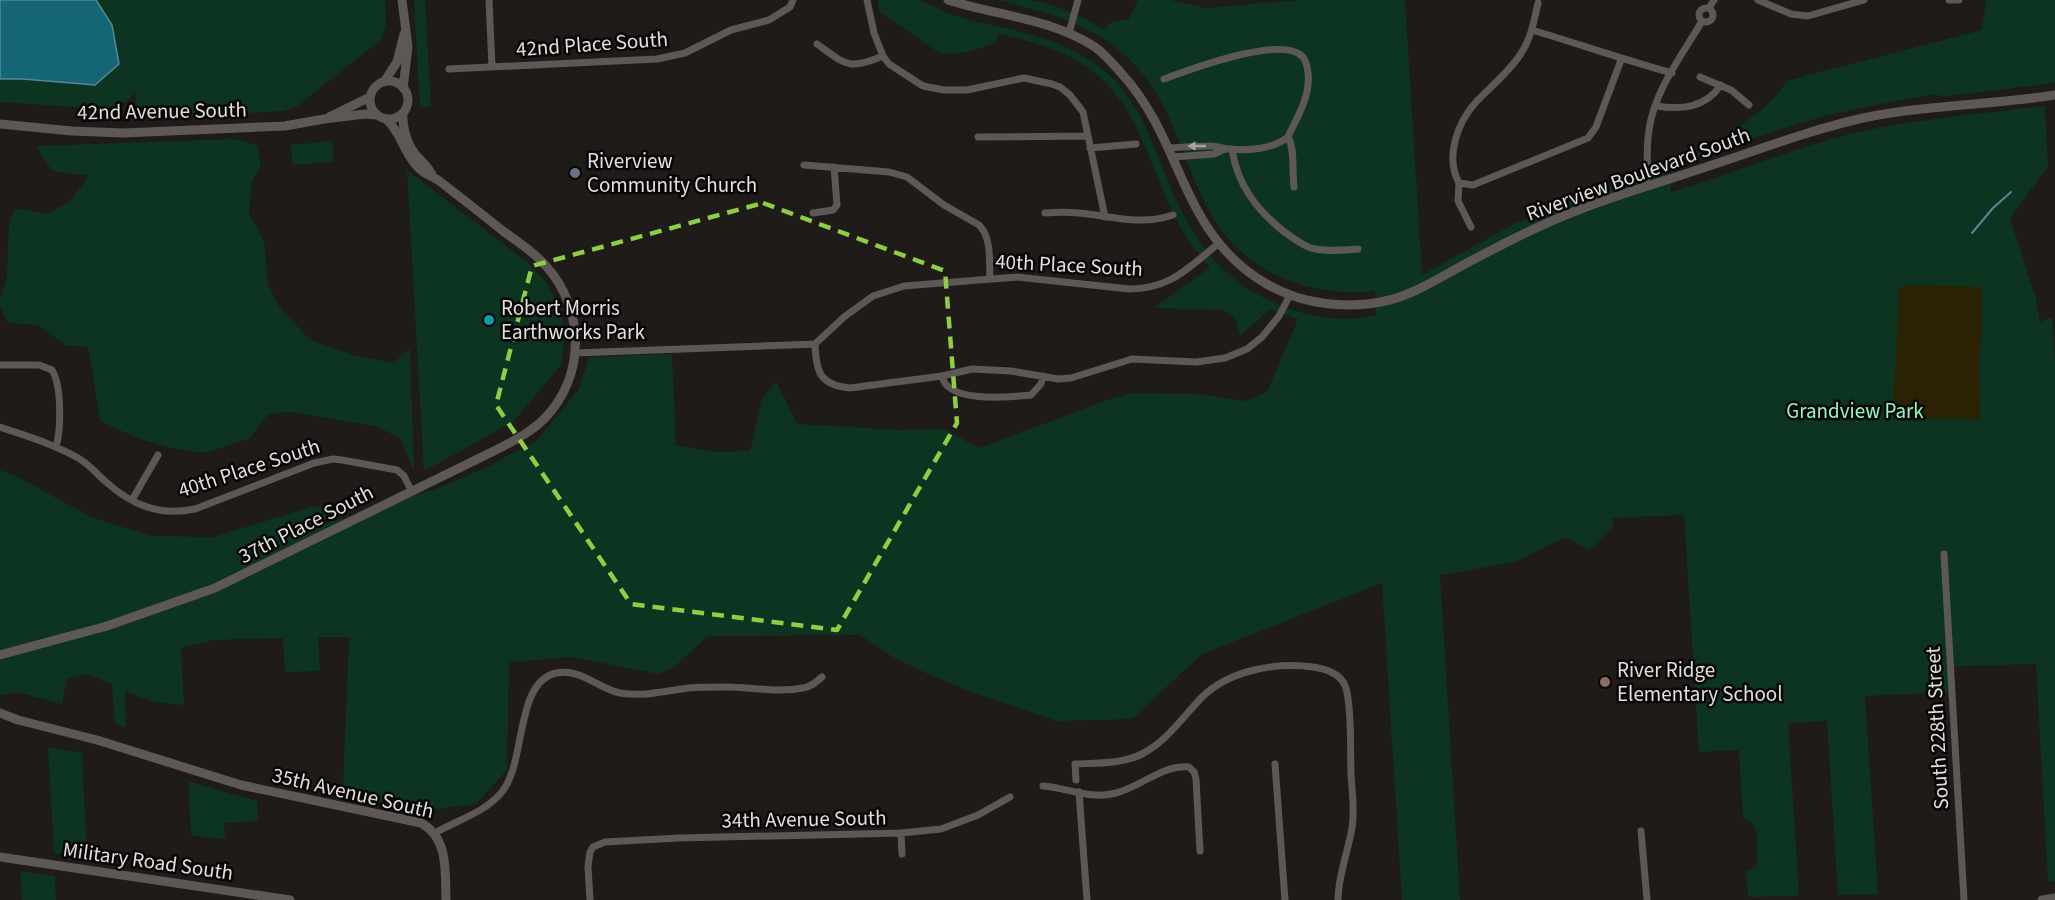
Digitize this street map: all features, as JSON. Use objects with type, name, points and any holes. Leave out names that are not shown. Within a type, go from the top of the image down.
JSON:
[{"type":"street","points":[[402,0],[408,47],[403,88],[408,102],[403,113],[403,125],[411,147],[433,177],[526,248],[552,273],[564,291],[572,311],[576,336],[575,353],[815,344],[816,364],[823,378],[835,386],[850,388],[980,369],[1044,375],[1058,379],[1071,378],[1132,359],[1196,362],[1225,358],[1247,349],[1262,337],[1279,316],[1290,296]]},
{"type":"street","points":[[489,0],[492,67]]},
{"type":"street","name":"42nd Place South","points":[[449,69],[671,57],[685,53],[731,30],[775,17],[790,7],[793,0]]},
{"type":"street","points":[[867,0],[874,33],[883,56],[889,64],[922,86],[934,89],[967,90],[1024,78],[1060,87],[1070,95],[1083,112],[1106,217]]},
{"type":"street","name":"Riverview Boulevard South","points":[[948,0],[1032,20],[1069,33],[1097,48],[1135,88],[1171,152],[1195,208],[1218,243],[1232,258],[1255,276],[1290,296],[1340,304],[1368,303],[1396,298],[1548,222],[1582,208],[1824,128],[1902,111],[2055,95]]},
{"type":"street","points":[[1069,33],[1078,0]]},
{"type":"street","points":[[1648,186],[1649,128],[1656,106],[1702,21],[1699,17],[1700,11],[1704,8],[1709,9],[1714,0]]},
{"type":"street","points":[[1758,0],[1791,14],[1808,16],[1864,0]]},
{"type":"street","points":[[1949,0],[1959,0]]},
{"type":"street","points":[[1471,227],[1458,201],[1459,183],[1455,176],[1452,155],[1462,124],[1474,104],[1507,72],[1528,42],[1538,3]]},
{"type":"street","points":[[405,23],[397,62],[384,82],[374,89],[370,97],[371,106],[376,115],[386,119],[394,128],[414,163],[427,177],[433,177]]},
{"type":"street","points":[[1532,30],[1594,48],[1621,60],[1672,73]]},
{"type":"street","points":[[817,44],[850,65],[869,62],[883,56]]},
{"type":"street","points":[[1164,79],[1248,52],[1282,51],[1296,52],[1302,57],[1306,64],[1308,82],[1307,91],[1288,137],[1280,143],[1229,149],[1214,154],[1171,152]]},
{"type":"street","points":[[1459,183],[1473,185],[1588,138],[1596,127],[1621,60]]},
{"type":"street","points":[[1700,77],[1721,85],[1749,105]]},
{"type":"street","points":[[384,82],[394,82],[403,88]]},
{"type":"street","points":[[1656,106],[1677,108],[1695,106],[1713,96],[1721,85]]},
{"type":"street","name":"42nd Avenue South","points":[[324,119],[370,97]]},
{"type":"street","points":[[386,119],[403,113]]},
{"type":"street","name":"42nd Avenue South","points":[[0,124],[123,133],[285,126],[365,114],[376,115]]},
{"type":"street","points":[[978,137],[1087,136]]},
{"type":"street","points":[[1288,137],[1292,144],[1294,187]]},
{"type":"street","points":[[1090,148],[1136,144]]},
{"type":"street","points":[[1229,149],[1250,199],[1262,213],[1286,232],[1311,248],[1358,249]]},
{"type":"street","points":[[804,165],[889,172],[907,177],[944,205],[984,230],[987,239],[990,278]]},
{"type":"street","points":[[813,213],[833,210],[837,205],[834,167]]},
{"type":"street","points":[[1046,213],[1064,212],[1140,221],[1173,215]]},
{"type":"street","name":"40th Place South","points":[[815,344],[863,302],[885,291],[904,286],[990,278],[1039,278],[1129,289],[1146,288],[1168,282],[1218,243]]},
{"type":"street","name":"37th Place South","points":[[0,655],[107,626],[215,588],[502,447],[528,433],[556,406],[565,391],[575,353]]},
{"type":"street","points":[[0,365],[39,365],[52,370],[57,380],[59,428],[56,447]]},
{"type":"street","points":[[942,376],[949,389],[989,399],[1031,395],[1041,384],[1044,375]]},
{"type":"street","name":"40th Place South","points":[[0,427],[56,447],[79,458],[111,486],[152,510],[183,512],[195,509],[314,463],[333,459],[397,470],[404,476],[412,492]]},
{"type":"street","points":[[132,500],[158,455]]},
{"type":"street","name":"South 228th Street","points":[[1944,554],[1964,900]]},
{"type":"street","points":[[1076,780],[1075,764],[1121,761],[1143,753],[1168,735],[1203,696],[1240,675],[1271,666],[1327,669],[1343,681],[1347,690],[1352,735],[1352,828],[1338,900]]},
{"type":"street","name":"35th Avenue South","points":[[0,713],[35,725],[117,746],[241,785],[421,823],[435,833],[485,807],[508,784],[515,765],[531,695],[547,676],[560,672],[573,672],[609,690],[632,694],[700,688],[781,690],[804,688],[814,685],[822,677]]},
{"type":"street","points":[[1275,764],[1285,900]]},
{"type":"street","points":[[1043,786],[1102,796],[1134,787],[1168,768],[1189,766],[1197,779],[1200,851]]},
{"type":"street","points":[[1079,792],[1087,900]]},
{"type":"street","name":"34th Avenue South","points":[[590,900],[589,859],[593,847],[605,842],[901,833],[941,829],[978,814],[1010,797]]},
{"type":"street","points":[[1641,831],[1647,900]]},
{"type":"street","points":[[435,833],[444,853],[446,900]]},
{"type":"street","points":[[901,833],[902,854]]},
{"type":"street","name":"Military Road South","points":[[0,857],[290,900]]},
{"type":"street","points":[[2042,900],[2055,898]]},
{"type":"highlighted area","points":[[763,203],[945,271],[957,423],[837,630],[631,604],[496,405],[532,266]]},
{"type":"green space","points":[[96,0],[385,0],[386,23],[382,39],[297,106],[283,111],[159,118],[137,106],[135,90],[128,101],[109,108],[0,102],[0,79],[23,79],[112,25]]},
{"type":"green space","points":[[414,0],[425,0],[431,107],[420,107]]},
{"type":"green space","name":"Grandview Park","points":[[878,0],[919,0],[956,16],[1060,45],[1097,65],[1114,80],[1134,106],[1189,225],[1217,263],[1256,294],[1293,310],[1329,318],[1353,319],[1376,315],[1375,291],[1347,292],[1295,283],[1271,273],[1250,259],[1214,220],[1201,195],[1166,110],[1147,79],[1135,65],[1105,39],[1072,22],[997,0],[1041,2],[1069,12],[1105,30],[1111,22],[1129,19],[1138,0],[1170,0],[1205,8],[1300,0],[1405,0],[1422,275],[1510,226],[1554,206],[1669,168],[1671,192],[1858,132],[1938,119],[2045,106],[2048,169],[2010,218],[2035,296],[2040,322],[2052,317],[2055,359],[2055,881],[2048,882],[2036,664],[1963,666],[1952,667],[1953,692],[1865,696],[1878,894],[1838,895],[1827,721],[1788,723],[1799,896],[1748,897],[1746,872],[1757,866],[1757,838],[1753,825],[1743,819],[1739,750],[1699,752],[1684,515],[1611,518],[1614,526],[1589,550],[1565,537],[1515,562],[1440,575],[1460,900],[1402,900],[1382,583],[1202,654],[1132,719],[1057,721],[977,694],[928,674],[891,656],[860,635],[708,636],[673,668],[658,674],[572,657],[509,662],[507,770],[476,804],[431,810],[431,815],[374,801],[374,797],[343,789],[349,637],[318,637],[320,671],[285,672],[283,638],[214,640],[181,648],[184,705],[154,702],[125,691],[126,728],[115,723],[112,684],[86,674],[67,679],[62,704],[17,692],[0,696],[0,470],[16,476],[93,518],[153,536],[213,537],[311,507],[333,508],[319,526],[438,488],[494,464],[529,446],[539,438],[579,389],[589,357],[672,354],[676,445],[712,452],[750,451],[762,399],[776,381],[797,424],[899,430],[944,429],[979,448],[1132,393],[1197,394],[1246,401],[1267,392],[1298,319],[1270,309],[1240,336],[1234,316],[1223,310],[1154,308],[1210,267],[1181,229],[1136,127],[1111,88],[1094,72],[1063,53],[1036,43],[998,34],[996,43],[966,52],[941,54],[879,11]]},
{"type":"green space","points":[[1986,0],[2055,0],[2055,83],[1940,97],[1941,95],[1933,95],[1828,115],[1685,162],[1755,115],[1769,103],[1786,81],[1982,30]]},
{"type":"green space","points":[[235,139],[257,145],[261,165],[252,181],[249,214],[264,241],[268,284],[279,307],[310,340],[353,355],[393,363],[410,349],[414,471],[400,438],[378,427],[292,412],[268,414],[250,438],[205,453],[167,447],[137,438],[100,421],[87,346],[66,346],[40,326],[7,322],[0,306],[0,299],[7,277],[9,219],[17,208],[48,214],[70,201],[89,176],[52,171],[36,146]]},
{"type":"green space","points":[[332,141],[334,162],[292,165],[291,145]]},
{"type":"green space","name":"Robert Morris Earthworks Park","points":[[407,170],[527,262],[546,282],[559,306],[565,334],[561,365],[513,422],[424,471]]},
{"type":"green space","points":[[48,747],[82,753],[87,858],[54,853]]},
{"type":"green space","points":[[188,781],[257,801],[258,821],[224,823],[225,840],[191,835]]},
{"type":"green space","points":[[20,871],[55,876],[56,900],[22,900]]},
{"type":"sand","points":[[1906,285],[1981,287],[1980,419],[1893,419],[1899,289]]},
{"type":"water","points":[[0,0],[96,0],[112,25],[119,64],[95,85],[0,79]]},
{"type":"waterway","points":[[1972,233],[1993,208],[2011,192]]},
{"type":"place","name":"Riverview Community Church","points":[[575,173]]},
{"type":"place","name":"Robert Morris Earthworks Park","points":[[489,320]]},
{"type":"place","name":"River Ridge Elementary School","points":[[1605,682]]}]
